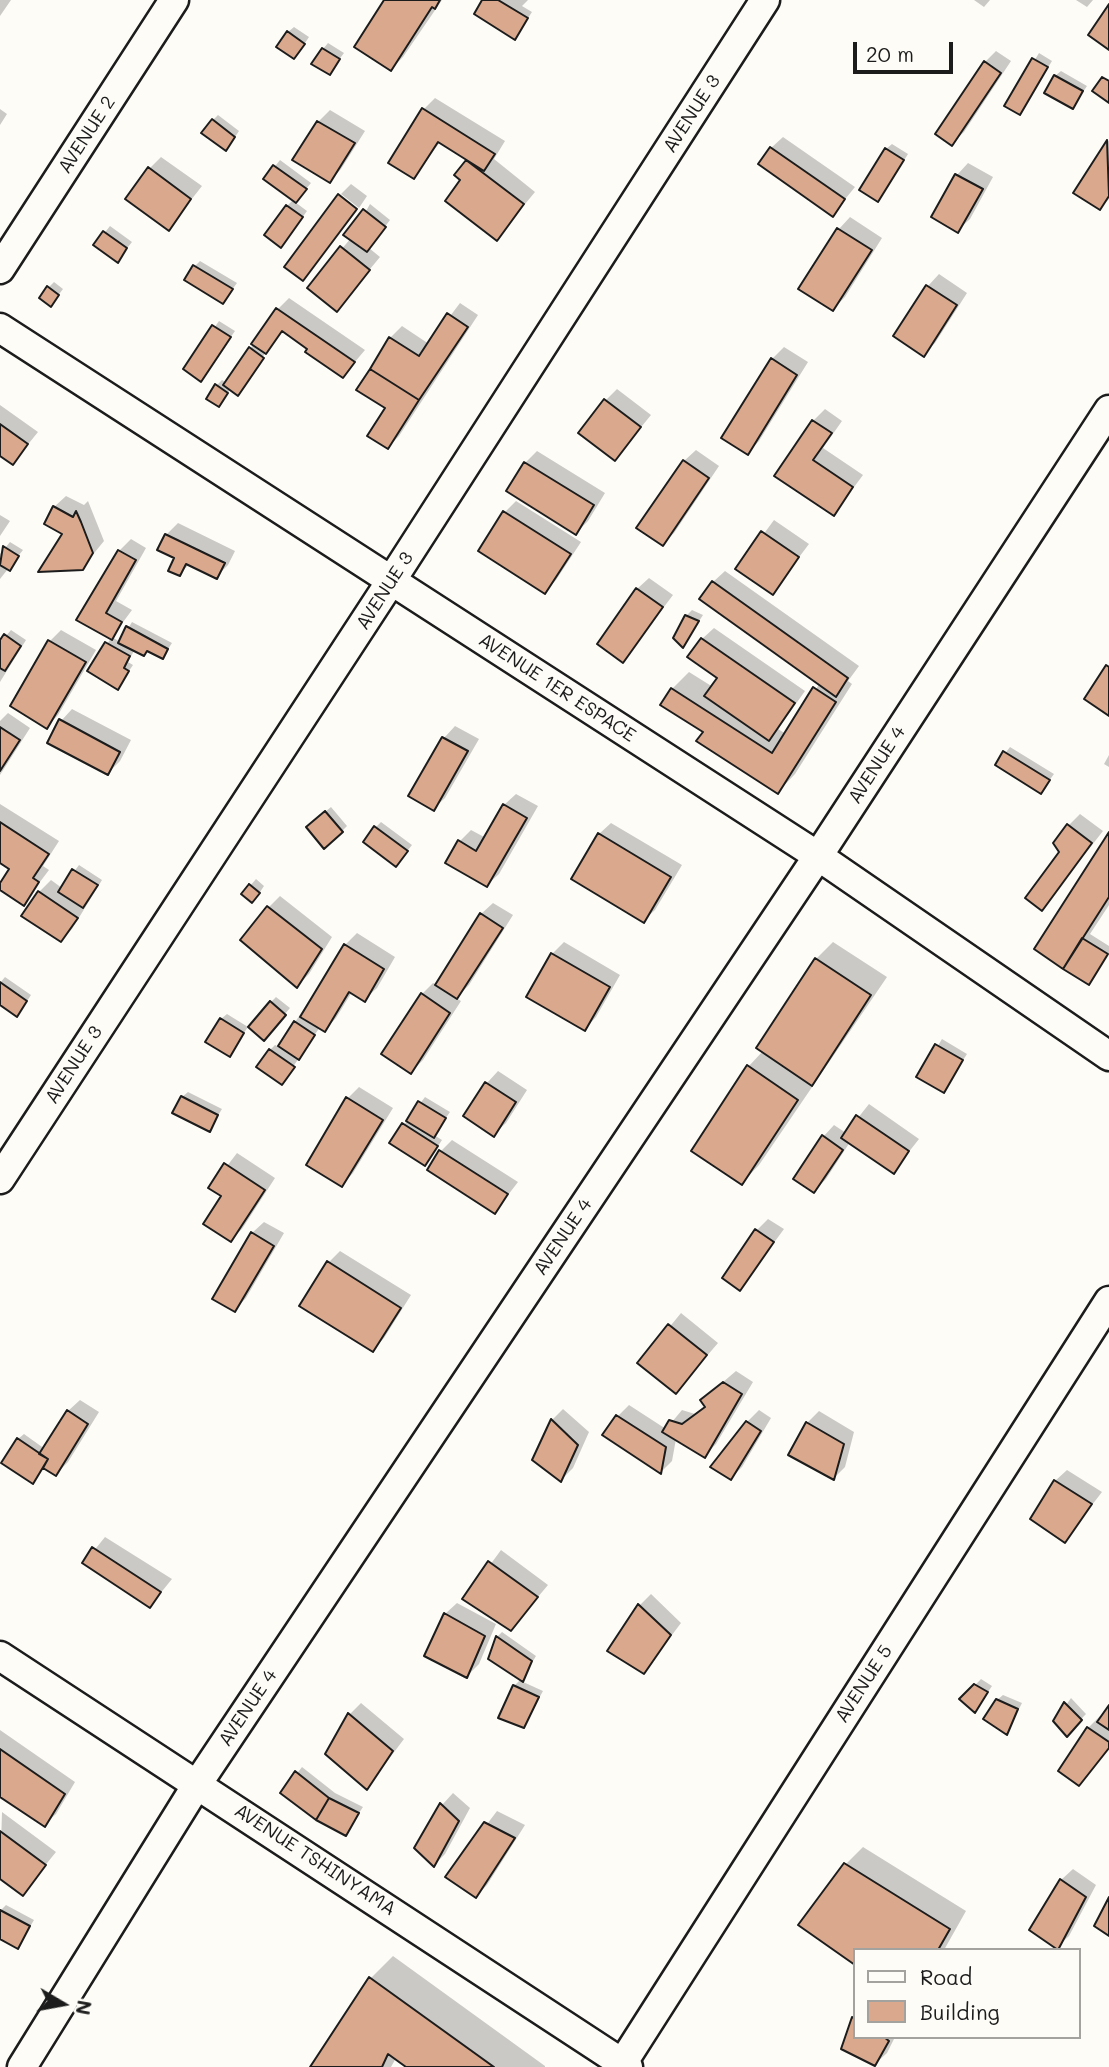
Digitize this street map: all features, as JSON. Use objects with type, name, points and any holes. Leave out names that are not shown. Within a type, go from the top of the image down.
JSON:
[{"type":"street","name":"AVENUE 2","points":[[0,269],[174,0]]},
{"type":"street","name":"AVENUE 3","points":[[0,1178],[391,581],[765,0]]},
{"type":"street","name":"AVENUE 1ER ESPACE","points":[[0,328],[818,856],[1109,1056]]},
{"type":"street","name":"AVENUE 4","points":[[22,2067],[198,1783],[818,856],[1109,410]]},
{"type":"street","name":"AVENUE 5","points":[[623,2066],[1109,1301]]},
{"type":"street","name":"AVENUE TSHINYAMA","points":[[0,1656],[198,1783],[623,2066]]},
{"type":"building","points":[[384,0],[440,0],[435,9],[432,7],[391,71],[354,47]]},
{"type":"building","points":[[482,0],[498,0],[528,18],[515,40],[474,14]]},
{"type":"building","points":[[1109,4],[1109,50],[1088,35]]},
{"type":"building","points":[[287,31],[305,44],[294,59],[276,47]]},
{"type":"building","points":[[322,48],[340,59],[330,75],[311,64]]},
{"type":"building","points":[[1032,58],[1048,67],[1020,115],[1004,106]]},
{"type":"building","points":[[984,61],[1001,73],[952,146],[935,134]]},
{"type":"building","points":[[1054,75],[1083,91],[1073,109],[1044,93]]},
{"type":"building","points":[[1102,77],[1109,81],[1109,103],[1092,91]]},
{"type":"building","points":[[422,108],[495,154],[484,171],[438,142],[414,179],[388,163]]},
{"type":"building","points":[[212,119],[235,137],[226,151],[201,133]]},
{"type":"building","points":[[317,121],[355,143],[330,183],[292,160]]},
{"type":"building","points":[[1107,140],[1109,196],[1100,210],[1073,193]]},
{"type":"building","points":[[770,147],[845,199],[833,217],[758,164]]},
{"type":"building","points":[[885,148],[904,160],[878,202],[859,190]]},
{"type":"building","points":[[466,160],[524,204],[497,241],[445,201],[460,180],[454,175]]},
{"type":"building","points":[[273,165],[307,189],[296,203],[263,179]]},
{"type":"building","points":[[148,167],[191,199],[169,231],[125,199]]},
{"type":"building","points":[[955,174],[983,189],[958,233],[931,217]]},
{"type":"building","points":[[338,194],[357,209],[303,281],[284,267]]},
{"type":"building","points":[[286,205],[303,217],[281,248],[264,235]]},
{"type":"building","points":[[363,209],[386,227],[367,252],[343,235]]},
{"type":"building","points":[[837,228],[872,250],[833,311],[798,289]]},
{"type":"building","points":[[103,231],[127,248],[118,263],[93,245]]},
{"type":"building","points":[[340,246],[370,270],[337,312],[307,288]]},
{"type":"building","points":[[193,265],[233,289],[223,304],[184,280]]},
{"type":"building","points":[[926,285],[957,305],[924,357],[893,336]]},
{"type":"building","points":[[47,286],[59,295],[51,307],[39,298]]},
{"type":"building","points":[[276,308],[355,362],[343,378],[305,352],[307,349],[282,331],[266,354],[251,344]]},
{"type":"building","points":[[447,313],[468,327],[419,400],[370,369],[389,337],[419,356]]},
{"type":"building","points":[[212,325],[231,337],[201,382],[183,369]]},
{"type":"building","points":[[249,347],[264,358],[238,396],[223,385]]},
{"type":"building","points":[[771,358],[797,375],[748,455],[721,438]]},
{"type":"building","points":[[370,369],[419,400],[388,449],[367,436],[385,408],[356,390]]},
{"type":"building","points":[[215,384],[228,393],[219,407],[206,399]]},
{"type":"building","points":[[604,399],[641,427],[615,461],[578,433]]},
{"type":"building","points":[[812,420],[832,433],[813,460],[853,487],[834,516],[774,476]]},
{"type":"building","points":[[0,424],[28,444],[13,465],[0,456]]},
{"type":"building","points":[[683,460],[709,478],[663,546],[636,528]]},
{"type":"building","points":[[524,462],[594,505],[576,535],[506,491]]},
{"type":"building","points":[[53,506],[73,517],[76,511],[93,553],[83,570],[38,572],[62,534],[44,524]]},
{"type":"building","points":[[503,511],[571,554],[545,594],[478,551]]},
{"type":"building","points":[[761,531],[799,557],[773,595],[735,569]]},
{"type":"building","points":[[165,534],[225,563],[217,579],[186,564],[180,576],[168,571],[174,558],[157,550]]},
{"type":"building","points":[[3,546],[19,556],[10,571],[0,565]]},
{"type":"building","points":[[118,550],[136,560],[106,613],[122,622],[112,640],[76,620]]},
{"type":"building","points":[[712,581],[848,678],[836,697],[699,599]]},
{"type":"building","points":[[636,588],[663,607],[623,663],[597,644]]},
{"type":"building","points":[[685,615],[699,621],[683,648],[673,638]]},
{"type":"building","points":[[126,626],[168,649],[163,659],[147,651],[144,656],[118,643]]},
{"type":"building","points":[[4,634],[21,646],[5,671],[0,668],[0,640]]},
{"type":"building","points":[[701,638],[795,703],[769,741],[704,696],[717,678],[687,657]]},
{"type":"building","points":[[48,640],[86,662],[47,729],[10,706]]},
{"type":"building","points":[[105,642],[130,656],[124,668],[129,671],[118,690],[87,671]]},
{"type":"building","points":[[1106,665],[1109,667],[1109,716],[1084,699]]},
{"type":"building","points":[[813,687],[836,702],[778,794],[696,741],[703,732],[660,705],[671,688],[772,753]]},
{"type":"building","points":[[59,719],[120,752],[108,775],[47,743]]},
{"type":"building","points":[[0,727],[20,740],[0,771]]},
{"type":"building","points":[[442,737],[468,751],[434,811],[408,796]]},
{"type":"building","points":[[1003,751],[1050,780],[1041,794],[995,765]]},
{"type":"building","points":[[503,804],[527,818],[487,887],[445,863],[458,840],[476,851]]},
{"type":"building","points":[[325,811],[343,832],[324,849],[306,827]]},
{"type":"building","points":[[0,822],[49,854],[33,878],[39,882],[24,906],[0,890],[0,883],[9,869],[0,863]]},
{"type":"building","points":[[1067,824],[1092,843],[1042,911],[1025,898],[1059,852],[1053,843]]},
{"type":"building","points":[[374,826],[408,851],[396,867],[363,842]]},
{"type":"building","points":[[1109,832],[1109,897],[1063,969],[1034,949]]},
{"type":"building","points":[[598,833],[671,877],[644,923],[571,879]]},
{"type":"building","points":[[72,869],[98,885],[83,908],[58,892]]},
{"type":"building","points":[[249,884],[260,893],[252,903],[241,894]]},
{"type":"building","points":[[38,891],[78,918],[61,942],[21,916]]},
{"type":"building","points":[[267,906],[322,949],[297,988],[240,940]]},
{"type":"building","points":[[480,913],[503,928],[457,999],[435,985]]},
{"type":"building","points":[[1082,938],[1108,954],[1089,985],[1063,969]]},
{"type":"building","points":[[344,944],[384,969],[365,1002],[349,992],[325,1032],[300,1017]]},
{"type":"building","points":[[551,953],[610,987],[585,1031],[526,997]]},
{"type":"building","points":[[815,958],[871,995],[812,1086],[756,1048]]},
{"type":"building","points":[[0,982],[27,1001],[17,1017],[0,1005]]},
{"type":"building","points":[[421,993],[450,1013],[411,1074],[381,1054]]},
{"type":"building","points":[[270,1001],[286,1015],[264,1041],[248,1027]]},
{"type":"building","points":[[220,1018],[244,1033],[230,1057],[205,1042]]},
{"type":"building","points":[[294,1021],[315,1035],[299,1060],[278,1046]]},
{"type":"building","points":[[935,1044],[963,1060],[944,1093],[916,1077]]},
{"type":"building","points":[[269,1049],[295,1067],[282,1085],[256,1067]]},
{"type":"building","points":[[747,1065],[798,1100],[742,1185],[691,1151]]},
{"type":"building","points":[[485,1082],[516,1102],[494,1137],[463,1116]]},
{"type":"building","points":[[181,1096],[218,1115],[210,1132],[172,1113]]},
{"type":"building","points":[[346,1097],[383,1120],[342,1187],[306,1165]]},
{"type":"building","points":[[418,1101],[446,1118],[434,1138],[406,1121]]},
{"type":"building","points":[[856,1115],[909,1151],[894,1174],[841,1138]]},
{"type":"building","points":[[402,1123],[438,1146],[425,1166],[389,1143]]},
{"type":"building","points":[[822,1135],[843,1150],[814,1193],[793,1179]]},
{"type":"building","points":[[439,1150],[508,1194],[495,1214],[427,1170]]},
{"type":"building","points":[[224,1163],[265,1190],[231,1242],[203,1224],[221,1196],[208,1188]]},
{"type":"building","points":[[755,1229],[774,1242],[740,1291],[722,1278]]},
{"type":"building","points":[[251,1232],[274,1246],[235,1312],[212,1299]]},
{"type":"building","points":[[327,1261],[401,1308],[373,1352],[299,1306]]},
{"type":"building","points":[[668,1324],[707,1355],[676,1394],[637,1363]]},
{"type":"building","points":[[723,1382],[742,1394],[705,1458],[662,1432],[669,1420],[682,1424],[705,1407],[700,1400]]},
{"type":"building","points":[[67,1410],[88,1424],[56,1476],[43,1468],[48,1459],[39,1454]]},
{"type":"building","points":[[616,1415],[666,1447],[661,1474],[602,1435]]},
{"type":"building","points":[[551,1419],[578,1445],[561,1482],[532,1460]]},
{"type":"building","points":[[746,1421],[761,1431],[731,1480],[710,1467]]},
{"type":"building","points":[[806,1422],[844,1444],[834,1480],[788,1455]]},
{"type":"building","points":[[17,1438],[48,1459],[33,1484],[1,1463]]},
{"type":"building","points":[[1054,1480],[1092,1504],[1065,1543],[1030,1519]]},
{"type":"building","points":[[92,1547],[161,1592],[150,1608],[82,1563]]},
{"type":"building","points":[[488,1561],[538,1597],[511,1631],[462,1599]]},
{"type":"building","points":[[638,1604],[671,1635],[644,1674],[607,1651]]},
{"type":"building","points":[[444,1613],[485,1636],[467,1678],[424,1656]]},
{"type":"building","points":[[496,1636],[532,1661],[523,1682],[488,1659]]},
{"type":"building","points":[[974,1684],[988,1692],[975,1713],[959,1699]]},
{"type":"building","points":[[513,1685],[539,1697],[524,1728],[498,1718]]},
{"type":"building","points":[[996,1699],[1018,1709],[1007,1735],[983,1719]]},
{"type":"building","points":[[1064,1702],[1082,1720],[1067,1737],[1053,1721]]},
{"type":"building","points":[[1109,1705],[1109,1730],[1097,1722]]},
{"type":"building","points":[[348,1713],[393,1751],[367,1790],[325,1754]]},
{"type":"building","points":[[1087,1727],[1109,1742],[1109,1748],[1079,1786],[1058,1771]]},
{"type":"building","points":[[0,1749],[65,1794],[45,1827],[0,1797]]},
{"type":"building","points":[[295,1771],[329,1798],[316,1820],[280,1793]]},
{"type":"building","points":[[329,1798],[359,1813],[346,1836],[316,1820]]},
{"type":"building","points":[[440,1803],[459,1821],[434,1867],[414,1848]]},
{"type":"building","points":[[484,1822],[515,1838],[476,1898],[445,1877]]},
{"type":"building","points":[[0,1831],[46,1865],[23,1896],[0,1879]]},
{"type":"building","points":[[844,1863],[950,1929],[939,1948],[853,1948],[853,1964],[798,1925]]},
{"type":"building","points":[[1060,1879],[1086,1897],[1059,1948],[1029,1930]]},
{"type":"building","points":[[1109,1897],[1109,1936],[1094,1926]]},
{"type":"building","points":[[0,1910],[30,1926],[18,1949],[0,1939]]},
{"type":"building","points":[[369,1977],[494,2067],[406,2067],[388,2054],[382,2067],[310,2067]]},
{"type":"building","points":[[852,2017],[853,2039],[889,2041],[875,2066],[841,2049]]}]
